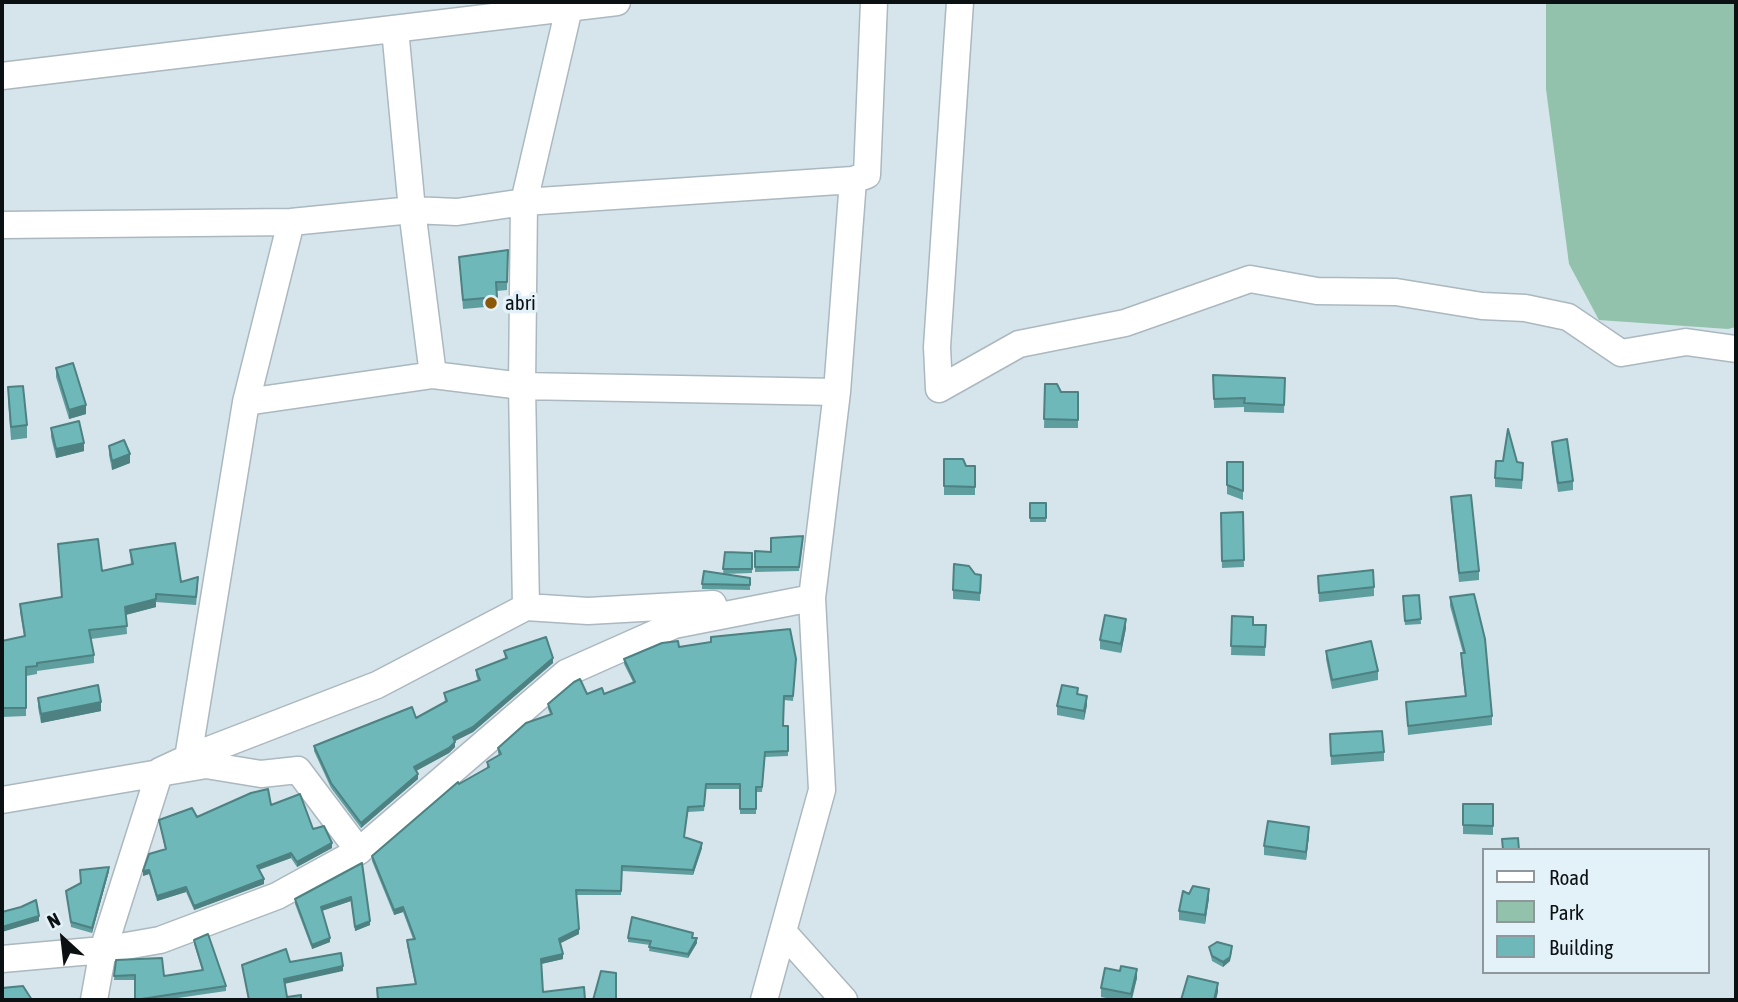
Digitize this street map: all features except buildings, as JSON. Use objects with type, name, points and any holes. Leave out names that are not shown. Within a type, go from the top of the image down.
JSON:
[{"type":"street","points":[[2,76],[617,2]]},
{"type":"street","points":[[2,225],[291,222],[412,210],[457,212],[524,202],[853,180],[867,175],[874,2]]},
{"type":"street","points":[[960,2],[937,347],[939,388],[1019,344],[1125,323],[1250,279],[1317,292],[1396,292],[1482,306],[1525,308],[1577,321],[1621,353],[1686,342],[1736,349]]},
{"type":"street","points":[[526,607],[522,386],[524,202],[569,8]]},
{"type":"street","points":[[395,29],[412,210],[433,375]]},
{"type":"street","points":[[764,1000],[822,790],[812,598],[836,392],[853,180]]},
{"type":"street","points":[[188,758],[246,402],[291,222]]},
{"type":"street","points":[[246,402],[433,375],[522,386],[836,392]]},
{"type":"street","points":[[94,1000],[103,950],[160,771],[377,685],[526,607],[588,611],[812,598]]},
{"type":"street","points":[[2,960],[103,950],[160,940],[264,901],[359,851],[566,673],[674,625],[812,598]]},
{"type":"street","points":[[2,800],[206,765],[261,774],[298,769],[359,851]]},
{"type":"street","points":[[783,932],[844,1000]]},
{"type":"green space","points":[[1546,2],[1736,2],[1736,327],[1728,329],[1599,320],[1569,264],[1546,89]]},
{"type":"place","name":"abri","points":[[491,303]]}]
